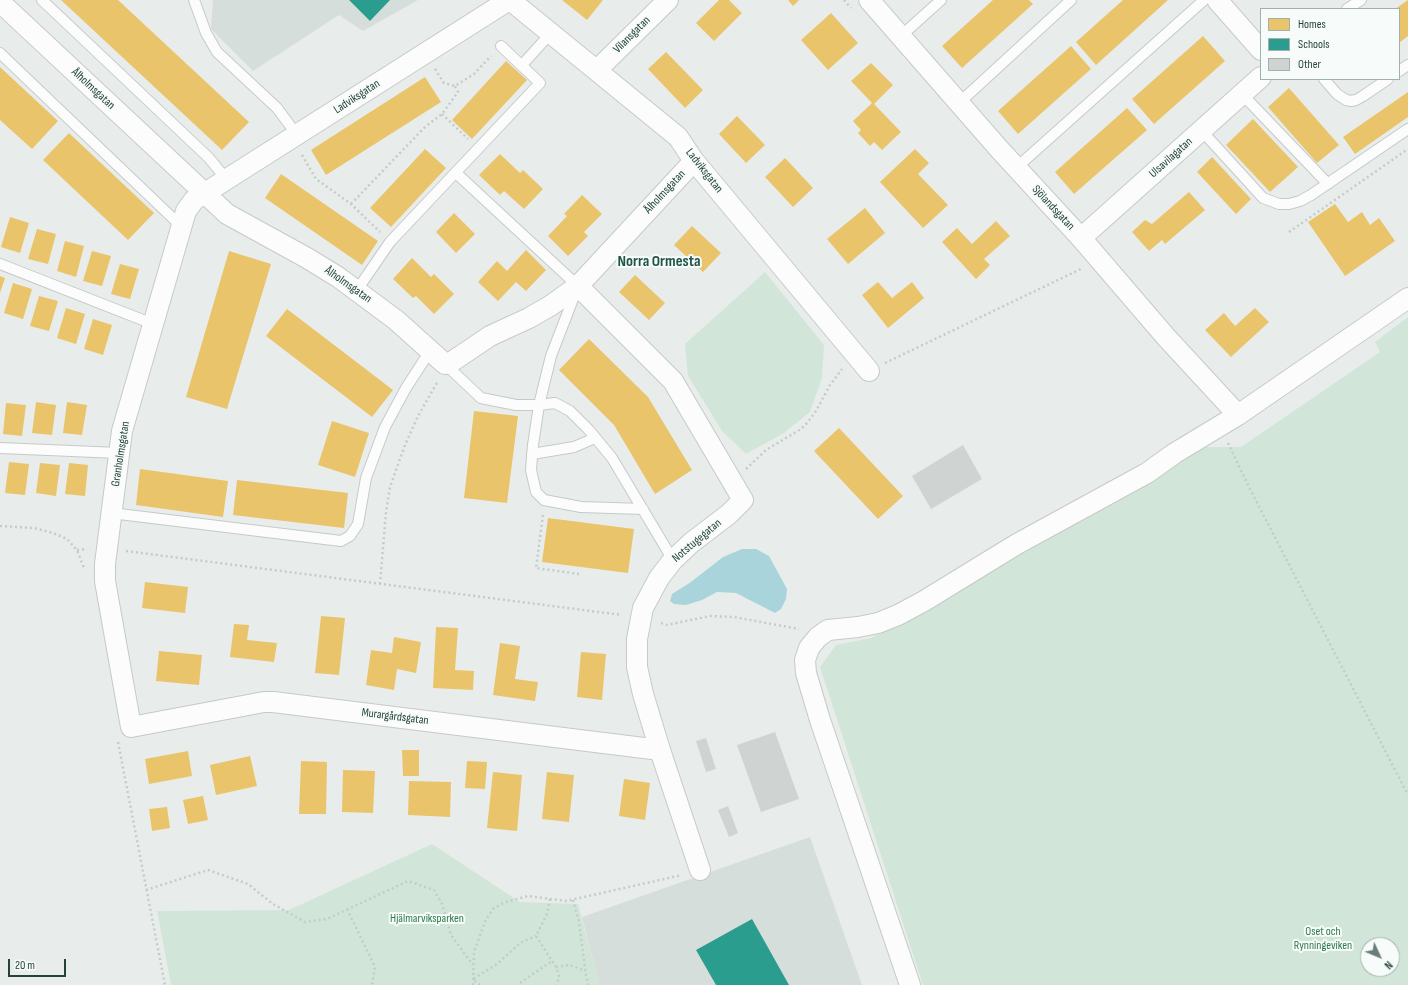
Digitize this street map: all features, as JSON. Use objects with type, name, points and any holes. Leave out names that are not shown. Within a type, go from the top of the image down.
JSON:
[{"type":"street","name":"Ladviksgatan","points":[[205,194],[509,0],[678,137],[694,161],[869,371]]},
{"type":"street","name":"Vilansgatan","points":[[597,70],[668,0]]},
{"type":"street","name":"Sjölandsgatan","points":[[869,0],[1016,168],[1081,238],[1166,337],[1238,415]]},
{"type":"street","points":[[1217,0],[1260,49]]},
{"type":"street","name":"Ålholmsgatan","points":[[0,2],[232,218],[307,258],[357,290],[396,320],[445,364],[450,363],[490,336],[550,306],[578,286],[694,161]]},
{"type":"street","name":"Ulsavilagatan","points":[[1081,238],[1260,78]]},
{"type":"street","name":"Granholmsgatan","points":[[131,727],[105,581],[104,564],[122,431],[186,211],[194,200],[205,194]]},
{"type":"street","name":"Notstugegatan","points":[[578,286],[673,381],[743,500],[730,514],[691,543],[673,560],[659,578],[643,608],[637,639],[637,667],[639,678],[660,750],[700,870]]},
{"type":"street","points":[[910,985],[820,720],[806,673],[805,660],[809,648],[818,636],[828,630],[878,623],[898,615],[924,601],[1017,544],[1147,472],[1175,453],[1238,415],[1408,298]]},
{"type":"street","name":"Murargårdsgatan","points":[[131,727],[264,702],[272,702],[660,750]]},
{"type":"lane","points":[[42,0],[209,158],[227,180]]},
{"type":"lane","points":[[194,0],[206,33],[217,52],[277,108],[297,135]]},
{"type":"lane","points":[[901,36],[941,0]]},
{"type":"lane","points":[[959,103],[1071,0]]},
{"type":"lane","points":[[1016,168],[1204,0]]},
{"type":"lane","points":[[1349,8],[1361,0]]},
{"type":"lane","points":[[522,65],[551,33]]},
{"type":"lane","points":[[357,290],[390,242],[540,83],[501,46]]},
{"type":"lane","points":[[0,53],[181,226]]},
{"type":"lane","points":[[1325,80],[1336,94],[1346,100],[1351,101],[1363,96],[1387,80]]},
{"type":"lane","points":[[1242,94],[1328,184]]},
{"type":"lane","points":[[1202,131],[1263,198],[1279,204],[1289,204],[1300,201],[1328,184],[1408,129]]},
{"type":"lane","points":[[456,173],[578,286],[551,356],[539,405],[531,470],[536,492],[544,500],[581,507],[643,509]]},
{"type":"lane","points":[[0,264],[153,324]]},
{"type":"lane","points":[[111,513],[341,541],[350,536],[358,524],[366,478],[384,427],[406,388],[430,351]]},
{"type":"lane","points":[[445,364],[482,398],[516,405],[539,405],[554,403],[570,411],[612,458],[673,560]]},
{"type":"lane","points":[[532,454],[574,447],[595,438]]},
{"type":"lane","points":[[0,448],[119,453]]},
{"type":"path","points":[[425,53],[444,83],[455,86],[474,74],[501,46]]},
{"type":"path","points":[[351,204],[426,127],[442,114],[458,92],[455,86]]},
{"type":"path","points":[[442,114],[478,148]]},
{"type":"path","points":[[297,135],[299,149],[316,179],[351,204],[390,242]]},
{"type":"path","points":[[1289,232],[1408,149]]},
{"type":"path","points":[[869,371],[1082,269]]},
{"type":"path","points":[[732,481],[766,450],[801,429],[807,423],[816,411],[830,384],[854,352]]},
{"type":"path","points":[[380,584],[386,512],[390,487],[405,445],[445,364]]},
{"type":"path","points":[[1221,426],[1249,487],[1408,795]]},
{"type":"path","points":[[544,500],[536,568],[580,574]]},
{"type":"path","points":[[107,549],[641,618],[667,625],[710,616],[734,616],[810,632],[818,636]]},
{"type":"path","points":[[146,890],[208,870],[248,884],[273,904],[305,922],[326,919],[408,881],[434,890],[442,904],[451,935],[473,965]]},
{"type":"path","points":[[473,985],[474,952],[486,918],[494,908],[506,902],[528,896],[566,901],[573,900],[700,870]]},
{"type":"path","points":[[473,979],[498,964],[520,943],[536,936],[547,914],[550,899]]},
{"type":"path","points":[[573,900],[579,922],[588,985]]},
{"type":"path","points":[[347,909],[375,967],[372,985]]},
{"type":"path","points":[[536,936],[556,967],[559,976],[557,985]]},
{"type":"path","points":[[520,984],[552,961]]},
{"type":"path","points":[[556,967],[570,965],[585,971]]},
{"type":"path","points":[[473,979],[480,985]]},
{"type":"shaded area","points":[[213,0],[418,0],[363,31],[339,15],[253,71],[211,29]]},
{"type":"shaded area","points":[[810,837],[862,985],[599,985],[582,917]]},
{"type":"green space","points":[[765,272],[824,345],[822,378],[810,412],[784,433],[746,454],[722,431],[688,376],[685,344]]},
{"type":"green space","name":"Oset och Rynningeviken","points":[[1408,317],[1408,985],[923,985],[820,667],[836,645],[871,638],[1206,447],[1241,447],[1380,352],[1375,342]]},
{"type":"green space","name":"Hjälmarviksparken","points":[[432,844],[520,902],[578,904],[599,985],[171,985],[157,911],[289,910]]},
{"type":"water","points":[[742,549],[756,549],[769,556],[787,589],[786,599],[781,609],[775,613],[736,593],[717,592],[702,600],[686,605],[674,604],[670,601],[672,594],[691,582],[723,557]]},
{"type":"building: Homes","points":[[61,0],[118,0],[249,122],[222,150]]},
{"type":"building: Homes","points":[[562,0],[603,0],[587,20]]},
{"type":"building: Homes","points":[[719,0],[729,0],[742,13],[714,41],[696,23]]},
{"type":"building: Homes","points":[[788,0],[799,0],[793,6]]},
{"type":"building: Homes","points":[[993,0],[1029,0],[1033,4],[962,68],[942,46]]},
{"type":"building: Homes","points":[[1123,0],[1168,0],[1096,65],[1076,42]]},
{"type":"building: Homes","points":[[1408,0],[1408,36],[1400,42],[1400,8],[1396,8]]},
{"type":"building: Homes","points":[[831,13],[858,43],[828,70],[801,40]]},
{"type":"building: Homes","points":[[1203,36],[1225,61],[1154,124],[1132,99]]},
{"type":"building: Homes","points":[[1071,46],[1091,69],[1018,134],[998,111]]},
{"type":"building: Homes","points":[[666,52],[703,90],[685,108],[648,69]]},
{"type":"building: Homes","points":[[506,61],[527,80],[472,139],[452,120]]},
{"type":"building: Homes","points":[[871,63],[893,85],[874,104],[901,132],[882,150],[874,142],[870,146],[858,133],[861,130],[853,121],[872,103],[851,81]]},
{"type":"building: Homes","points":[[0,67],[58,121],[32,149],[0,120]]},
{"type":"building: Homes","points":[[425,77],[441,102],[326,175],[311,150]]},
{"type":"building: Homes","points":[[1289,88],[1339,145],[1317,163],[1268,107]]},
{"type":"building: Homes","points":[[1408,92],[1408,117],[1355,154],[1343,137]]},
{"type":"building: Homes","points":[[1127,108],[1147,130],[1074,194],[1055,172]]},
{"type":"building: Homes","points":[[737,116],[765,145],[746,163],[719,134]]},
{"type":"building: Homes","points":[[1253,119],[1298,167],[1270,192],[1226,145]]},
{"type":"building: Homes","points":[[69,133],[154,213],[128,240],[43,160]]},
{"type":"building: Homes","points":[[425,149],[446,168],[391,227],[370,208]]},
{"type":"building: Homes","points":[[915,149],[929,163],[918,174],[948,205],[923,228],[880,182]]},
{"type":"building: Homes","points":[[500,154],[520,173],[523,170],[543,189],[524,209],[504,191],[500,195],[479,175]]},
{"type":"building: Homes","points":[[1212,157],[1251,199],[1236,214],[1197,172]]},
{"type":"building: Homes","points":[[785,158],[813,188],[793,207],[765,177]]},
{"type":"building: Homes","points":[[281,174],[378,241],[362,265],[265,198]]},
{"type":"building: Homes","points":[[1189,192],[1205,210],[1165,244],[1162,240],[1149,251],[1132,232],[1145,220],[1152,224]]},
{"type":"building: Homes","points":[[582,195],[602,214],[584,232],[588,236],[568,256],[548,236],[567,216],[564,214]]},
{"type":"building: Homes","points":[[1335,204],[1348,222],[1362,212],[1370,225],[1379,218],[1395,241],[1345,276],[1308,222]]},
{"type":"building: Homes","points":[[865,208],[885,233],[848,264],[827,239]]},
{"type":"building: Homes","points":[[454,213],[475,234],[456,253],[436,232]]},
{"type":"building: Homes","points":[[10,217],[29,223],[20,253],[1,247]]},
{"type":"building: Homes","points":[[996,221],[1010,236],[984,259],[990,265],[976,279],[942,242],[957,228],[972,244]]},
{"type":"building: Homes","points":[[692,226],[721,253],[703,272],[674,245]]},
{"type":"building: Homes","points":[[37,229],[56,234],[48,264],[28,259]]},
{"type":"building: Homes","points":[[65,241],[84,246],[76,277],[57,271]]},
{"type":"building: Homes","points":[[526,250],[546,270],[526,291],[516,282],[498,301],[478,282],[497,261],[507,271]]},
{"type":"building: Homes","points":[[92,251],[111,256],[102,286],[83,281]]},
{"type":"building: Homes","points":[[229,251],[271,264],[227,409],[186,397]]},
{"type":"building: Homes","points":[[412,258],[431,277],[434,274],[454,294],[434,314],[416,296],[413,298],[393,279]]},
{"type":"building: Homes","points":[[120,264],[139,269],[130,299],[111,294]]},
{"type":"building: Homes","points":[[635,275],[665,303],[649,320],[619,292]]},
{"type":"building: Homes","points":[[0,276],[5,278],[0,293]]},
{"type":"building: Homes","points":[[878,282],[892,298],[912,282],[924,298],[888,328],[862,295]]},
{"type":"building: Homes","points":[[13,283],[32,289],[23,319],[4,313]]},
{"type":"building: Homes","points":[[39,296],[58,301],[49,331],[30,326]]},
{"type":"building: Homes","points":[[66,308],[85,314],[76,344],[57,338]]},
{"type":"building: Homes","points":[[1255,308],[1269,322],[1231,357],[1205,330],[1224,313],[1235,326]]},
{"type":"building: Homes","points":[[287,309],[393,390],[372,417],[266,336]]},
{"type":"building: Homes","points":[[93,319],[112,325],[103,355],[84,349]]},
{"type":"building: Homes","points":[[589,339],[648,397],[692,470],[655,494],[614,425],[559,370]]},
{"type":"building: Homes","points":[[36,402],[56,405],[52,435],[32,433]]},
{"type":"building: Homes","points":[[67,402],[87,405],[82,435],[63,433]]},
{"type":"building: Homes","points":[[6,403],[26,405],[22,436],[3,434]]},
{"type":"building: Homes","points":[[474,411],[518,416],[507,503],[464,498]]},
{"type":"building: Homes","points":[[332,421],[369,433],[355,477],[318,465]]},
{"type":"building: Homes","points":[[839,428],[903,496],[878,519],[814,451]]},
{"type":"building: Homes","points":[[9,462],[29,464],[25,495],[5,493]]},
{"type":"building: Homes","points":[[40,463],[60,465],[56,496],[36,493]]},
{"type":"building: Homes","points":[[69,463],[88,465],[85,496],[65,494]]},
{"type":"building: Homes","points":[[140,469],[228,481],[223,517],[136,505]]},
{"type":"building: Homes","points":[[237,480],[348,493],[344,528],[233,515]]},
{"type":"building: Homes","points":[[548,518],[634,529],[628,573],[542,562]]},
{"type":"building: Homes","points":[[145,582],[188,587],[185,613],[142,608]]},
{"type":"building: Homes","points":[[321,616],[345,618],[339,675],[315,673]]},
{"type":"building: Homes","points":[[234,624],[249,625],[247,640],[277,643],[274,662],[230,657]]},
{"type":"building: Homes","points":[[436,627],[458,628],[455,670],[474,671],[473,690],[433,688]]},
{"type":"building: Homes","points":[[394,637],[421,642],[416,673],[397,669],[394,690],[366,685],[371,650],[392,653]]},
{"type":"building: Homes","points":[[500,643],[520,646],[515,679],[538,682],[535,701],[493,695]]},
{"type":"building: Homes","points":[[159,651],[202,655],[199,685],[156,681]]},
{"type":"building: Homes","points":[[581,652],[606,654],[602,700],[577,697]]},
{"type":"building: Homes","points":[[402,750],[419,750],[419,776],[403,776]]},
{"type":"building: Homes","points":[[188,751],[192,776],[149,784],[145,759]]},
{"type":"building: Homes","points":[[250,756],[257,786],[216,795],[210,765]]},
{"type":"building: Homes","points":[[301,761],[327,762],[326,814],[299,814]]},
{"type":"building: Homes","points":[[467,761],[487,762],[485,789],[465,788]]},
{"type":"building: Homes","points":[[343,770],[375,771],[373,813],[342,812]]},
{"type":"building: Homes","points":[[493,772],[522,775],[517,831],[487,828]]},
{"type":"building: Homes","points":[[547,772],[574,775],[569,822],[542,819]]},
{"type":"building: Homes","points":[[624,779],[650,783],[645,820],[619,816]]},
{"type":"building: Homes","points":[[409,781],[451,782],[450,817],[408,815]]},
{"type":"building: Homes","points":[[203,796],[208,820],[188,824],[183,800]]},
{"type":"building: Homes","points":[[167,807],[170,828],[152,831],[149,809]]},
{"type":"building: Schools","points":[[349,0],[390,0],[370,21]]},
{"type":"building: Schools","points":[[752,919],[789,985],[716,985],[696,950]]},
{"type":"building: Other","points":[[963,445],[982,479],[931,509],[912,476]]},
{"type":"building: Other","points":[[775,732],[799,799],[761,812],[737,745]]},
{"type":"building: Other","points":[[706,738],[716,769],[706,772],[696,741]]},
{"type":"building: Other","points":[[728,806],[738,833],[729,837],[718,810]]},
{"type":"district","name":"Norra Ormesta","points":[[659,262]]}]
